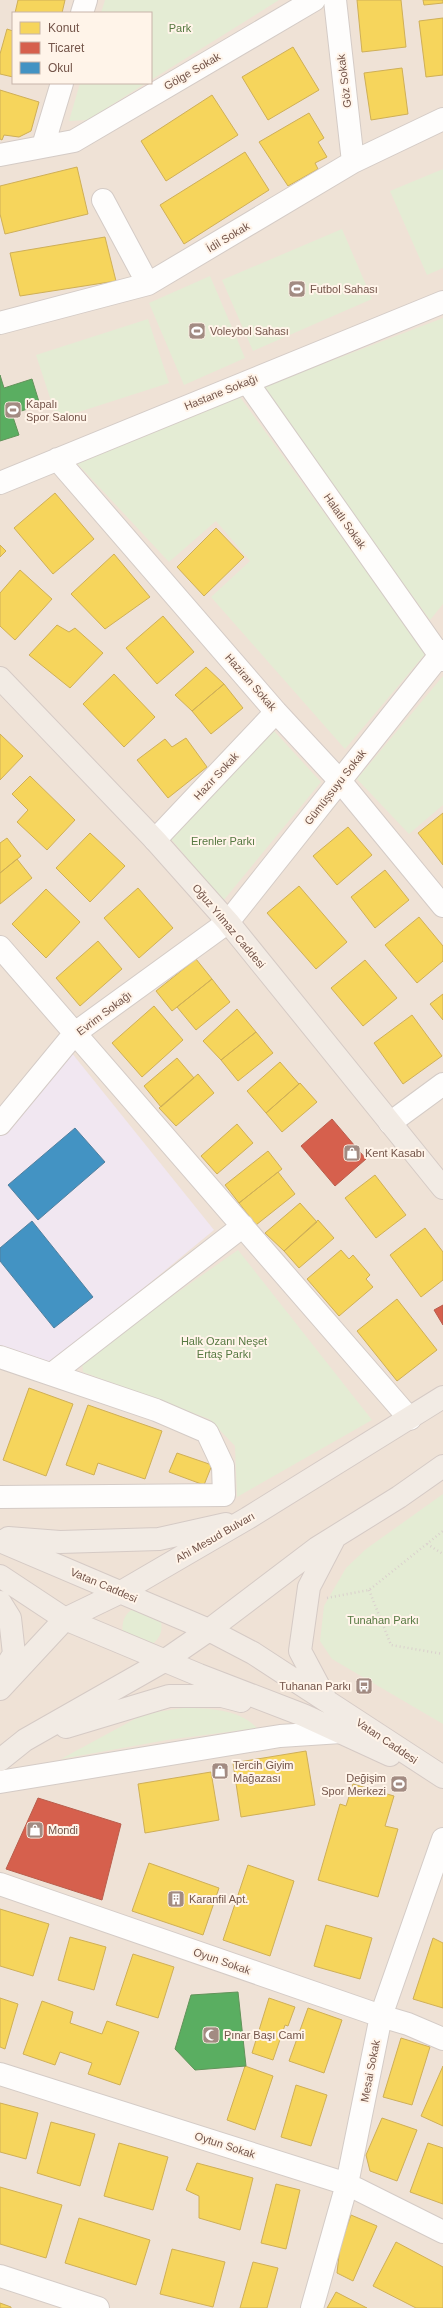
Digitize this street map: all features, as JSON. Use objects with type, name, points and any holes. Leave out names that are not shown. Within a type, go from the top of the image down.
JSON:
[{"type":"main road","name":"Oğuz Yılmaz Caddesi","points":[[0,678],[156,840],[228,922],[443,1188]]},
{"type":"main road","name":"Ahi Mesud Bulvarı","points":[[0,1689],[65,1619],[121,1592],[248,1518],[410,1419],[443,1397]]},
{"type":"main road","points":[[0,1760],[25,1740],[164,1661],[209,1630],[317,1548],[399,1497],[443,1466]]},
{"type":"main road","points":[[0,1537],[60,1542],[160,1539],[248,1518]]},
{"type":"main road","points":[[325,1699],[300,1651],[309,1586],[336,1536]]},
{"type":"main road","name":"Vatan Caddesi","points":[[0,1541],[209,1630],[253,1653],[423,1765]]},
{"type":"main road","name":"Vatan Caddesi","points":[[0,1576],[65,1619],[164,1661],[304,1715],[397,1758],[423,1765]]},
{"type":"main road","points":[[0,1602],[10,1618],[14,1654],[0,1676]]},
{"type":"main road","points":[[25,1740],[169,1696],[222,1696],[304,1715]]},
{"type":"main road","points":[[423,1765],[443,1777]]},
{"type":"street","points":[[82,12],[86,0]]},
{"type":"street","name":"Gölge Sokak","points":[[0,154],[74,140],[314,0]]},
{"type":"street","name":"Göz Sokak","points":[[335,0],[353,162]]},
{"type":"street","points":[[43,146],[62,84]]},
{"type":"street","name":"İdil Sokak","points":[[0,323],[148,284],[353,162],[443,119]]},
{"type":"street","points":[[103,200],[148,284]]},
{"type":"street","name":"Hastane Sokağı","points":[[0,483],[443,302]]},
{"type":"street","name":"Halatlı Sokak","points":[[248,382],[442,656]]},
{"type":"street","name":"Haziran Sokak","points":[[57,459],[276,712],[340,781],[443,906]]},
{"type":"street","name":"Gümüşsuyu Sokak","points":[[228,922],[442,656]]},
{"type":"street","name":"Hazır Sokak","points":[[156,840],[276,712]]},
{"type":"street","name":"Evrim Sokağı","points":[[0,1124],[75,1033],[228,922]]},
{"type":"street","points":[[0,947],[410,1419]]},
{"type":"street","points":[[390,1123],[443,1084]]},
{"type":"street","points":[[52,1374],[243,1226]]},
{"type":"street","points":[[0,1358],[52,1374],[156,1410],[207,1432],[223,1466],[224,1495],[0,1497]]},
{"type":"street","points":[[0,1782],[280,1736],[341,1732]]},
{"type":"street","name":"Mesai Sokak","points":[[312,2308],[347,2184],[381,2016],[443,1839]]},
{"type":"street","name":"Oyun Sokak","points":[[0,1884],[408,2024],[443,2039]]},
{"type":"street","name":"Oytun Sokak","points":[[0,2074],[347,2184],[443,2232]]},
{"type":"street","points":[[0,2276],[98,2308]]},
{"type":"path","points":[[307,1602],[369,1590],[443,1531]]},
{"type":"path","points":[[427,1544],[443,1554]]},
{"type":"path","points":[[369,1590],[391,1645],[443,1654]]},
{"type":"shaded area","points":[[0,0],[443,0],[443,2308],[0,2308]]},
{"type":"shaded area","points":[[71,1052],[214,1230],[53,1363],[0,1345],[0,1136]]},
{"type":"green space","name":"Park","points":[[105,0],[279,0],[152,79],[152,12],[101,12]]},
{"type":"green space","points":[[80,84],[144,84],[88,120],[69,121]]},
{"type":"green space","points":[[443,169],[443,268],[427,275],[390,191]]},
{"type":"green space","name":"Futbol Sahası","points":[[342,229],[372,299],[253,351],[222,280]]},
{"type":"green space","name":"Voleybol Sahası","points":[[210,276],[245,358],[184,385],[149,303]]},
{"type":"green space","points":[[443,318],[443,604],[430,620],[260,388]]},
{"type":"green space","points":[[148,319],[169,383],[57,419],[36,355]]},
{"type":"green space","points":[[240,397],[426,653],[345,749],[211,597],[250,561],[216,521],[169,562],[74,460]]},
{"type":"green space","points":[[443,676],[443,805],[409,834],[357,779]]},
{"type":"green space","name":"Erenler Parkı","points":[[274,731],[321,782],[223,901],[171,839]]},
{"type":"green space","name":"Halk Ozanı Neşet Ertaş Parkı","points":[[238,1250],[372,1420],[237,1497],[235,1446],[209,1419],[83,1372],[82,1362],[121,1332]]},
{"type":"green space","name":"Tunahan Parkı","points":[[443,1494],[443,1724],[332,1659],[320,1641],[324,1606],[346,1568],[366,1549]]},
{"type":"green space","points":[[136,1607],[159,1616],[162,1628],[161,1632],[158,1639],[151,1645],[123,1634],[123,1621],[129,1612]]},
{"type":"green space","points":[[183,1708],[212,1709],[232,1713],[242,1717],[257,1728],[167,1740],[61,1759],[144,1714]]},
{"type":"building: Konut","points":[[18,0],[65,0],[62,12],[15,12]]},
{"type":"building: Konut","points":[[357,0],[401,0],[406,47],[362,52]]},
{"type":"building: Konut","points":[[423,0],[443,0],[443,3],[424,5]]},
{"type":"building: Konut","points":[[443,18],[443,75],[426,77],[419,21]]},
{"type":"building: Konut","points":[[7,29],[12,31],[12,77],[0,74],[0,54]]},
{"type":"building: Konut","points":[[293,47],[319,90],[268,120],[242,77]]},
{"type":"building: Konut","points":[[402,68],[408,114],[371,120],[364,73]]},
{"type":"building: Konut","points":[[0,90],[39,102],[31,131],[19,137],[4,135],[2,140],[0,139]]},
{"type":"building: Konut","points":[[212,95],[238,135],[166,181],[141,141]]},
{"type":"building: Konut","points":[[309,113],[324,138],[318,142],[327,157],[315,163],[318,169],[288,186],[259,142]]},
{"type":"building: Konut","points":[[245,152],[269,190],[184,244],[160,205]]},
{"type":"building: Konut","points":[[77,167],[88,214],[5,234],[0,214],[0,186]]},
{"type":"building: Konut","points":[[105,237],[116,281],[20,296],[10,253]]},
{"type":"building: Konut","points":[[55,493],[94,539],[53,574],[14,528]]},
{"type":"building: Konut","points":[[216,528],[244,557],[204,596],[177,567]]},
{"type":"building: Konut","points":[[0,545],[6,551],[0,557]]},
{"type":"building: Konut","points":[[114,554],[150,597],[105,629],[71,594]]},
{"type":"building: Konut","points":[[20,570],[52,599],[15,640],[0,626],[0,593]]},
{"type":"building: Konut","points":[[163,616],[194,652],[157,684],[126,648]]},
{"type":"building: Konut","points":[[57,625],[69,632],[75,628],[103,653],[70,688],[29,655]]},
{"type":"building: Konut","points":[[206,667],[224,684],[192,711],[175,695]]},
{"type":"building: Konut","points":[[114,674],[155,717],[124,747],[83,704]]},
{"type":"building: Konut","points":[[224,684],[243,708],[211,734],[192,711]]},
{"type":"building: Konut","points":[[0,734],[23,756],[0,780]]},
{"type":"building: Konut","points":[[186,738],[207,767],[168,798],[137,760],[165,739],[172,747]]},
{"type":"building: Konut","points":[[30,776],[75,820],[47,850],[17,822],[28,810],[12,794]]},
{"type":"building: Konut","points":[[443,813],[443,865],[418,833]]},
{"type":"building: Konut","points":[[348,827],[372,855],[337,885],[313,856]]},
{"type":"building: Konut","points":[[90,833],[125,866],[90,902],[56,868]]},
{"type":"building: Konut","points":[[7,838],[21,856],[0,873],[0,843]]},
{"type":"building: Konut","points":[[17,859],[32,878],[0,904],[0,873]]},
{"type":"building: Konut","points":[[385,870],[409,900],[375,928],[351,897]]},
{"type":"building: Konut","points":[[299,886],[347,942],[316,969],[267,913]]},
{"type":"building: Konut","points":[[138,888],[173,928],[139,958],[104,918]]},
{"type":"building: Konut","points":[[46,889],[80,922],[46,958],[12,924]]},
{"type":"building: Konut","points":[[419,917],[443,946],[443,961],[417,983],[385,945]]},
{"type":"building: Konut","points":[[98,941],[122,969],[80,1006],[56,978]]},
{"type":"building: Konut","points":[[196,959],[212,979],[172,1011],[156,991]]},
{"type":"building: Konut","points":[[365,960],[397,998],[363,1026],[331,988]]},
{"type":"building: Konut","points":[[212,979],[230,1002],[196,1030],[177,1007]]},
{"type":"building: Konut","points":[[443,994],[443,1020],[430,1004]]},
{"type":"building: Konut","points":[[154,1006],[183,1040],[142,1077],[112,1043]]},
{"type":"building: Konut","points":[[237,1009],[256,1032],[221,1060],[203,1041]]},
{"type":"building: Konut","points":[[412,1015],[442,1056],[403,1084],[374,1043]]},
{"type":"building: Konut","points":[[256,1032],[273,1053],[238,1081],[221,1060]]},
{"type":"building: Konut","points":[[177,1058],[194,1078],[161,1107],[144,1086]]},
{"type":"building: Konut","points":[[280,1062],[299,1084],[266,1113],[247,1091]]},
{"type":"building: Konut","points":[[198,1074],[214,1093],[176,1126],[159,1108]]},
{"type":"building: Konut","points":[[300,1083],[317,1102],[282,1132],[266,1113]]},
{"type":"building: Konut","points":[[237,1124],[253,1143],[217,1174],[201,1156]]},
{"type":"building: Konut","points":[[268,1151],[282,1169],[239,1203],[225,1185]]},
{"type":"building: Konut","points":[[278,1172],[295,1194],[256,1225],[239,1203]]},
{"type":"building: Konut","points":[[375,1175],[406,1215],[376,1238],[345,1198]]},
{"type":"building: Konut","points":[[300,1203],[317,1222],[284,1251],[265,1233]]},
{"type":"building: Konut","points":[[318,1220],[334,1238],[299,1268],[284,1251]]},
{"type":"building: Konut","points":[[425,1228],[443,1252],[443,1280],[421,1297],[390,1255]]},
{"type":"building: Konut","points":[[341,1250],[349,1259],[353,1255],[370,1275],[366,1279],[373,1287],[339,1316],[307,1279]]},
{"type":"building: Konut","points":[[397,1299],[437,1350],[397,1381],[357,1331]]},
{"type":"building: Konut","points":[[29,1388],[73,1404],[46,1476],[3,1460]]},
{"type":"building: Konut","points":[[88,1405],[162,1431],[145,1479],[98,1463],[94,1475],[66,1465]]},
{"type":"building: Konut","points":[[177,1453],[212,1465],[204,1485],[169,1472]]},
{"type":"building: Konut","points":[[306,1751],[315,1805],[241,1817],[233,1763]]},
{"type":"building: Konut","points":[[211,1772],[219,1820],[145,1833],[138,1784]]},
{"type":"building: Konut","points":[[353,1784],[394,1796],[385,1826],[398,1829],[378,1897],[318,1880],[340,1804],[346,1806]]},
{"type":"building: Konut","name":"Karanfil Apt.","points":[[149,1863],[219,1888],[203,1935],[132,1911]]},
{"type":"building: Konut","points":[[248,1865],[294,1881],[270,1956],[223,1940]]},
{"type":"building: Konut","points":[[0,1909],[49,1924],[33,1976],[0,1966]]},
{"type":"building: Konut","points":[[326,1925],[372,1938],[360,1979],[314,1966]]},
{"type":"building: Konut","points":[[70,1937],[106,1947],[94,1990],[58,1980]]},
{"type":"building: Konut","points":[[433,1938],[443,1943],[443,2008],[413,1999]]},
{"type":"building: Konut","points":[[133,1954],[174,1967],[158,2018],[116,2005]]},
{"type":"building: Konut","points":[[0,1998],[18,2004],[5,2049],[0,2047]]},
{"type":"building: Konut","points":[[269,1998],[295,2007],[288,2026],[285,2025],[273,2060],[252,2053]]},
{"type":"building: Konut","points":[[42,2001],[73,2012],[70,2023],[102,2034],[107,2021],[139,2032],[120,2085],[88,2074],[92,2063],[60,2052],[55,2065],[23,2054]]},
{"type":"building: Konut","points":[[308,2008],[342,2020],[324,2073],[289,2061]]},
{"type":"building: Konut","points":[[401,2038],[430,2047],[412,2105],[383,2097]]},
{"type":"building: Konut","points":[[245,2066],[273,2076],[255,2130],[227,2120]]},
{"type":"building: Konut","points":[[443,2066],[443,2126],[421,2116]]},
{"type":"building: Konut","points":[[296,2085],[327,2095],[311,2146],[281,2137]]},
{"type":"building: Konut","points":[[0,2103],[38,2113],[26,2159],[0,2152]]},
{"type":"building: Konut","points":[[382,2118],[417,2130],[397,2181],[370,2171],[366,2155]]},
{"type":"building: Konut","points":[[51,2122],[95,2134],[80,2186],[37,2173]]},
{"type":"building: Konut","points":[[119,2143],[168,2157],[153,2210],[104,2196]]},
{"type":"building: Konut","points":[[428,2143],[443,2148],[443,2204],[410,2192]]},
{"type":"building: Konut","points":[[197,2163],[253,2178],[240,2230],[199,2218],[199,2196],[186,2190]]},
{"type":"building: Konut","points":[[276,2184],[300,2190],[286,2249],[261,2243]]},
{"type":"building: Konut","points":[[0,2187],[62,2205],[46,2258],[0,2244]]},
{"type":"building: Konut","points":[[351,2215],[377,2226],[353,2281],[337,2273],[340,2246]]},
{"type":"building: Konut","points":[[79,2218],[150,2240],[136,2285],[65,2263]]},
{"type":"building: Konut","points":[[396,2242],[443,2267],[443,2308],[416,2308],[373,2286]]},
{"type":"building: Konut","points":[[172,2249],[225,2262],[213,2307],[160,2294]]},
{"type":"building: Konut","points":[[253,2262],[278,2268],[267,2308],[240,2308]]},
{"type":"building: Konut","points":[[336,2292],[367,2308],[327,2308]]},
{"type":"building: Konut","points":[[0,2303],[11,2307],[11,2308],[0,2308]]},
{"type":"building: Ticaret","points":[[332,1119],[366,1159],[335,1186],[301,1146]]},
{"type":"building: Ticaret","points":[[443,1305],[443,1325],[434,1310]]},
{"type":"building: Ticaret","points":[[38,1798],[121,1824],[102,1900],[6,1869]]},
{"type":"building: Okul","points":[[75,1128],[105,1162],[38,1220],[8,1185]]},
{"type":"building: Okul","points":[[32,1221],[93,1297],[54,1328],[0,1261],[0,1248]]},
{"type":"building: Kamu","name":"Kapalı Spor Salonu","points":[[0,375],[4,388],[32,379],[40,405],[12,414],[19,435],[0,441]]},
{"type":"building: Kamu","name":"Pınar Başı Cami","points":[[238,1992],[246,2066],[195,2070],[175,2049],[191,1995]]},
{"type":"place","name":"Futbol Sahası","points":[[297,289]]},
{"type":"place","name":"Voleybol Sahası","points":[[197,331]]},
{"type":"place","name":"Kapalı Spor Salonu","points":[[13,410]]},
{"type":"place","name":"Kent Kasabı","points":[[352,1153]]},
{"type":"place","name":"Tuhanan Parkı","points":[[364,1686]]},
{"type":"place","name":"Tercih Giyim Mağazası","points":[[220,1771]]},
{"type":"place","name":"Değişim Spor Merkezi","points":[[399,1784]]},
{"type":"place","name":"Mondi","points":[[35,1830]]},
{"type":"place","name":"Karanfil Apt.","points":[[176,1899]]},
{"type":"place","name":"Pınar Başı Cami","points":[[211,2035]]}]
